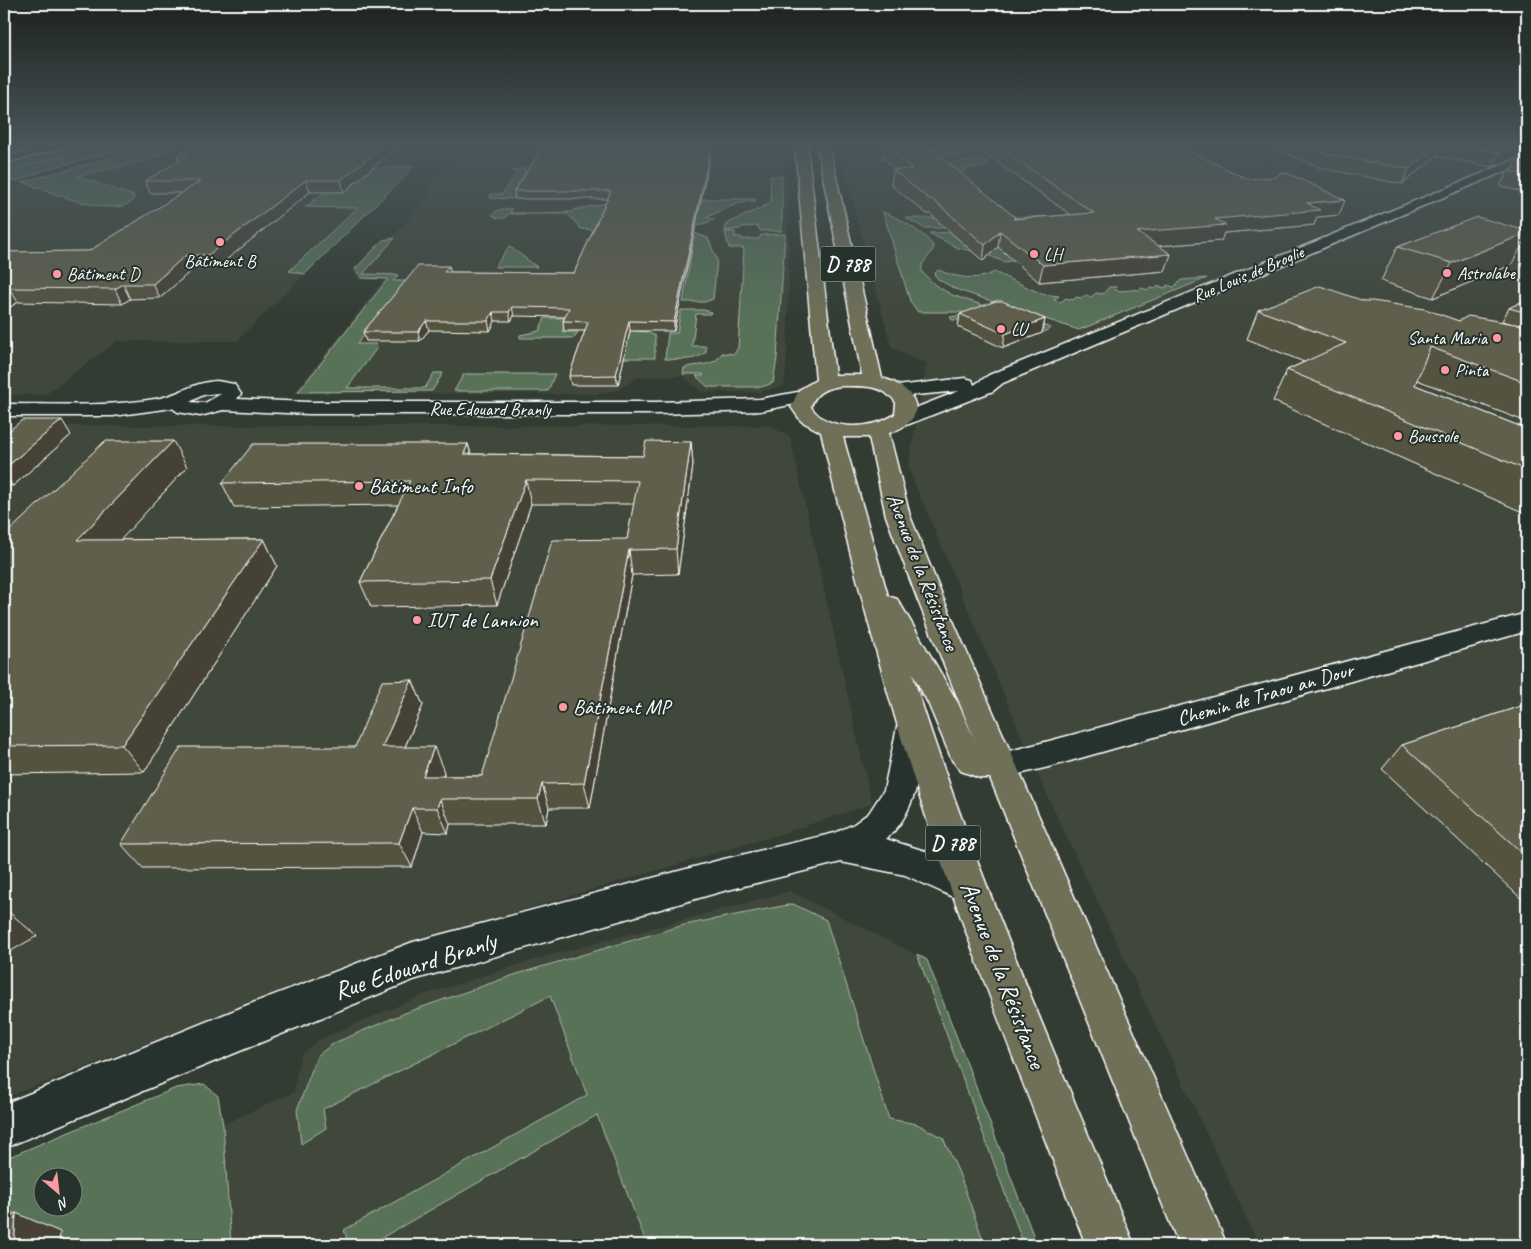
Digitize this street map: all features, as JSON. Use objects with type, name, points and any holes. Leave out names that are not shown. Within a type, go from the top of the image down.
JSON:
[{"type":"main road","name":"D 788","points":[[807,204],[826,383]]},
{"type":"main road","name":"D 788","points":[[835,204],[873,382]]},
{"type":"main road","points":[[890,425],[854,432],[814,414],[812,389],[826,383],[841,380],[873,382],[895,391]]},
{"type":"main road","name":"Avenue de la Résistance","points":[[895,391],[903,397],[907,405],[906,412],[890,425],[898,516],[930,598],[1203,1245]]},
{"type":"main road","name":"Avenue de la Résistance","points":[[814,414],[862,558],[913,727],[968,887],[1110,1245]]},
{"type":"main road","name":"Avenue de la Résistance","points":[[862,558],[942,703],[963,751],[972,762],[980,765],[1001,765]]},
{"type":"street","name":"Rue Louis de Broglie","points":[[895,391],[941,388],[996,379],[1416,204]]},
{"type":"street","name":"Rue Louis de Broglie","points":[[890,425],[986,387],[996,379]]},
{"type":"street","name":"Rue Edouard Branly","points":[[4,410],[89,410],[141,407],[180,401],[180,405],[190,410],[210,408],[219,404],[308,408],[506,409],[760,405],[814,414]]},
{"type":"street","name":"Chemin de Traou an Dour","points":[[1001,765],[1049,754],[1527,622]]},
{"type":"street","name":"Rue Edouard Branly","points":[[4,1126],[413,961],[720,876],[841,847],[866,835],[881,823],[892,807],[900,790],[913,727]]},
{"type":"street","name":"Rue Edouard Branly","points":[[841,847],[907,860],[968,887]]},
{"type":"shaded area","points":[[4,204],[376,204],[237,341],[117,341],[45,395],[4,395]]},
{"type":"shaded area","points":[[421,204],[788,204],[789,280],[787,360],[784,386],[761,392],[701,392],[683,376],[638,377],[619,390],[599,394],[294,393],[384,280],[359,280],[353,270],[382,239],[393,237]]},
{"type":"shaded area","points":[[853,204],[1527,204],[1527,1245],[1259,1245],[1044,789],[908,468],[927,363],[911,358],[891,347]]},
{"type":"shaded area","name":"IUT de Lannion","points":[[4,426],[769,426],[790,436],[872,804],[787,832],[405,945],[4,1098]]},
{"type":"shaded area","points":[[790,891],[927,960],[1037,1245],[4,1245],[4,1159],[176,1088],[204,1084],[218,1096],[224,1124],[294,1092],[301,1055],[318,1040],[423,995],[540,958]]},
{"type":"green space","points":[[91,204],[126,204],[109,207]]},
{"type":"green space","points":[[309,204],[376,204],[305,274],[289,271],[357,208],[305,207]]},
{"type":"green space","points":[[606,204],[596,230],[581,229],[568,214],[507,214],[505,218],[497,218],[492,215],[498,210],[506,209],[512,209],[510,213],[573,212],[574,210]]},
{"type":"green space","points":[[639,204],[736,204],[707,217],[714,220],[697,226],[670,229]]},
{"type":"green space","points":[[768,204],[782,204],[782,231],[760,231],[758,226],[725,231],[727,224]]},
{"type":"green space","points":[[883,212],[912,227],[931,243],[934,248],[922,265],[922,272],[935,285],[952,295],[1051,328],[1042,333],[997,313],[965,320],[952,320],[950,317],[964,315],[963,312],[918,312],[910,301]]},
{"type":"green space","points":[[1009,217],[1048,217],[968,228],[924,228],[906,218],[1009,219]]},
{"type":"green space","points":[[725,232],[735,232],[735,237],[741,237],[741,239],[759,239],[761,235],[785,234],[777,358],[773,383],[761,387],[708,387],[696,376],[703,376],[703,374],[683,374],[684,368],[710,363],[719,358],[722,353],[734,354],[738,348],[744,248],[729,248]]},
{"type":"green space","points":[[970,232],[998,246],[1019,260],[1004,262],[983,253],[958,248],[929,233]]},
{"type":"green space","points":[[694,233],[708,238],[717,260],[713,299],[705,302],[683,302],[693,244],[665,243]]},
{"type":"green space","points":[[395,238],[363,274],[398,275],[393,281],[414,281],[378,318],[357,344],[376,344],[377,348],[347,388],[425,388],[434,373],[443,373],[432,391],[298,392],[388,279],[362,278],[355,269],[383,240]]},
{"type":"green space","points":[[509,246],[537,267],[495,267]]},
{"type":"green space","points":[[938,270],[952,275],[973,278],[994,272],[1042,294],[1059,296],[1054,300],[1061,302],[1066,298],[1073,300],[1076,297],[1081,298],[1086,295],[1091,297],[1096,293],[1103,294],[1109,287],[1116,287],[1115,290],[1118,291],[1139,290],[1141,288],[1148,290],[1150,288],[1156,289],[1158,286],[1166,288],[1167,285],[1174,287],[1181,280],[1207,278],[1079,330],[955,289],[938,279],[934,274]]},
{"type":"green space","points":[[643,303],[635,331],[648,332],[655,336],[655,358],[613,358]]},
{"type":"green space","points":[[681,310],[704,310],[711,312],[710,314],[696,314],[692,346],[706,346],[706,352],[692,359],[665,359],[668,333],[677,333]]},
{"type":"green space","points":[[545,318],[567,318],[562,332],[578,332],[574,338],[520,338],[520,335],[539,331]]},
{"type":"green space","points":[[464,374],[555,374],[548,391],[454,391]]},
{"type":"green space","points":[[793,904],[826,920],[889,1119],[917,1124],[943,1138],[959,1173],[985,1245],[647,1245],[597,1115],[369,1245],[349,1245],[344,1230],[587,1095],[550,996],[323,1109],[326,1128],[301,1144],[297,1110],[317,1056],[334,1043],[405,1013],[517,974],[684,925]]},
{"type":"green space","points":[[917,954],[927,960],[1037,1245],[1024,1245]]},
{"type":"green space","points":[[204,1084],[218,1096],[223,1125],[231,1245],[12,1245],[13,1212],[4,1216],[4,1159],[176,1088]]},
{"type":"building","points":[[164,204],[274,204],[208,255],[186,255],[153,284],[123,284],[115,289],[9,288],[4,291],[4,252],[89,251]]},
{"type":"building","points":[[605,204],[699,204],[674,322],[629,321],[616,375],[569,376],[588,322],[563,321],[569,308],[512,307],[509,312],[493,312],[488,321],[426,321],[418,332],[363,332],[418,266],[449,266],[444,272],[574,273]]},
{"type":"building","points":[[938,204],[999,204],[1015,217],[1013,219],[1094,213],[1081,204],[1309,204],[1320,210],[1215,219],[1226,225],[1137,232],[1171,254],[1043,265],[1000,231],[985,245]]},
{"type":"building","points":[[1477,217],[1527,231],[1527,233],[1452,263],[1397,247]]},
{"type":"building","points":[[1320,286],[1364,301],[1425,309],[1459,321],[1468,316],[1527,326],[1527,338],[1521,341],[1527,344],[1527,383],[1430,347],[1415,385],[1527,429],[1527,470],[1287,370],[1346,343],[1258,310]]},
{"type":"building","points":[[1527,299],[1527,313],[1509,308]]},
{"type":"building","points":[[996,301],[1002,301],[1045,319],[1005,334],[960,314]]},
{"type":"building","points":[[22,420],[62,420],[4,469],[4,435]]},
{"type":"building","points":[[105,441],[173,441],[77,540],[264,539],[122,745],[4,746],[4,536]]},
{"type":"building","points":[[646,441],[691,442],[676,549],[629,550],[584,783],[542,784],[538,799],[440,799],[437,808],[412,808],[399,843],[121,844],[181,747],[355,747],[382,681],[412,680],[382,747],[434,747],[423,776],[482,776],[552,540],[627,539],[638,481],[526,480],[490,580],[360,582],[410,481],[222,483],[253,444],[468,444],[464,454],[643,456]]},
{"type":"building","points":[[1527,704],[1527,857],[1402,745]]},
{"type":"building","points":[[16,1213],[14,1245],[4,1245],[4,1219]]},
{"type":"place","name":"Bâtiment B","points":[[220,242]]},
{"type":"place","name":"LH","points":[[1034,254]]},
{"type":"place","name":"Astrolabe","points":[[1447,273]]},
{"type":"place","name":"Bâtiment D","points":[[57,274]]},
{"type":"place","name":"LU","points":[[1001,329]]},
{"type":"place","name":"Santa Maria","points":[[1497,338]]},
{"type":"place","name":"Pinta","points":[[1445,370]]},
{"type":"place","name":"Boussole","points":[[1398,436]]},
{"type":"place","name":"Bâtiment Info","points":[[359,486]]},
{"type":"place","name":"IUT de Lannion","points":[[417,620]]},
{"type":"place","name":"Bâtiment MP","points":[[563,707]]}]
